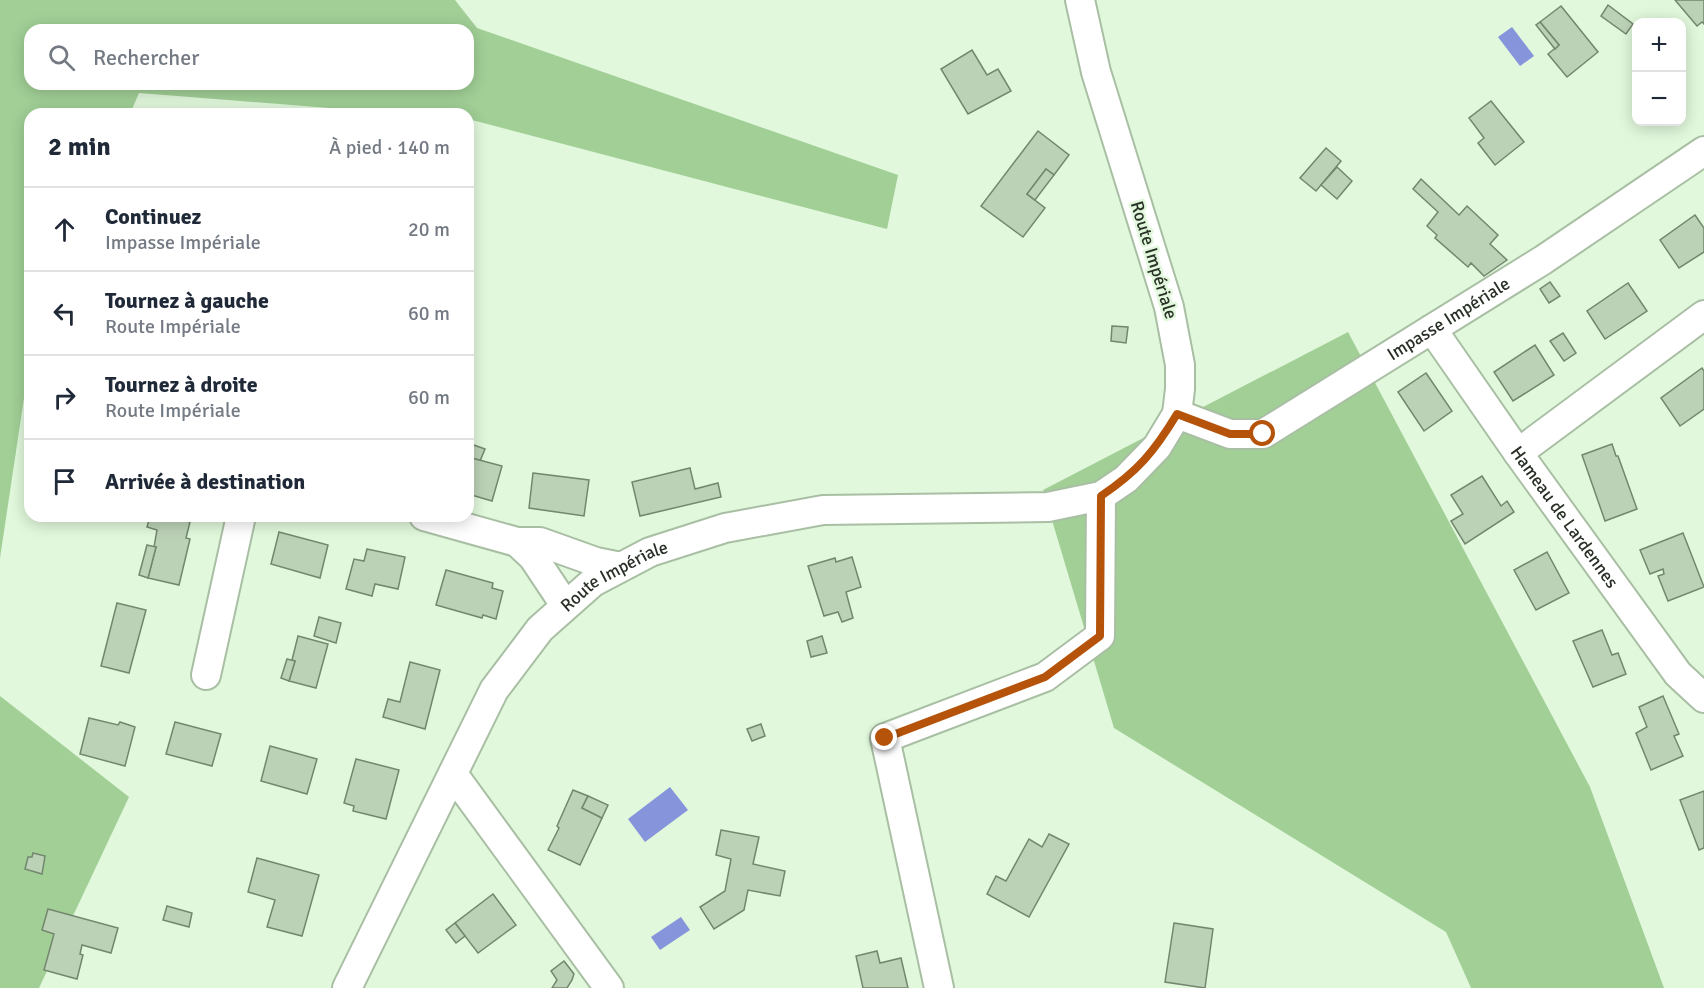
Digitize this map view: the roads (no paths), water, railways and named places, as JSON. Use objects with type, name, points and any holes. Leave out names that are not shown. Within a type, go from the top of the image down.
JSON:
[{"type":"street","name":"Route Impériale","points":[[347,988],[494,690],[540,629],[593,582],[650,552],[725,528],[823,510],[1048,507],[1101,496],[1126,479],[1157,447],[1177,414],[1180,389],[1180,365],[1172,317],[1096,72],[1080,0]]},
{"type":"street","name":"Impasse Impériale","points":[[1177,414],[1230,434],[1263,434],[1543,260],[1704,151]]},
{"type":"street","points":[[1518,453],[1704,315]]},
{"type":"street","name":"Hameau de Lardennes","points":[[1432,329],[1518,453],[1678,674],[1704,698]]},
{"type":"street","points":[[939,988],[885,738],[1045,677],[1100,636],[1101,496]]},
{"type":"street","points":[[206,675],[240,522]]},
{"type":"street","points":[[445,522],[517,542],[540,542],[597,562],[621,567]]},
{"type":"street","points":[[517,542],[533,557],[566,605]]},
{"type":"street","points":[[453,774],[609,988]]},
{"type":"water","points":[[1512,27],[1534,56],[1520,66],[1498,37]]},
{"type":"water","points":[[670,787],[688,810],[645,842],[628,819]]},
{"type":"water","points":[[681,917],[690,930],[660,950],[651,937]]}]
